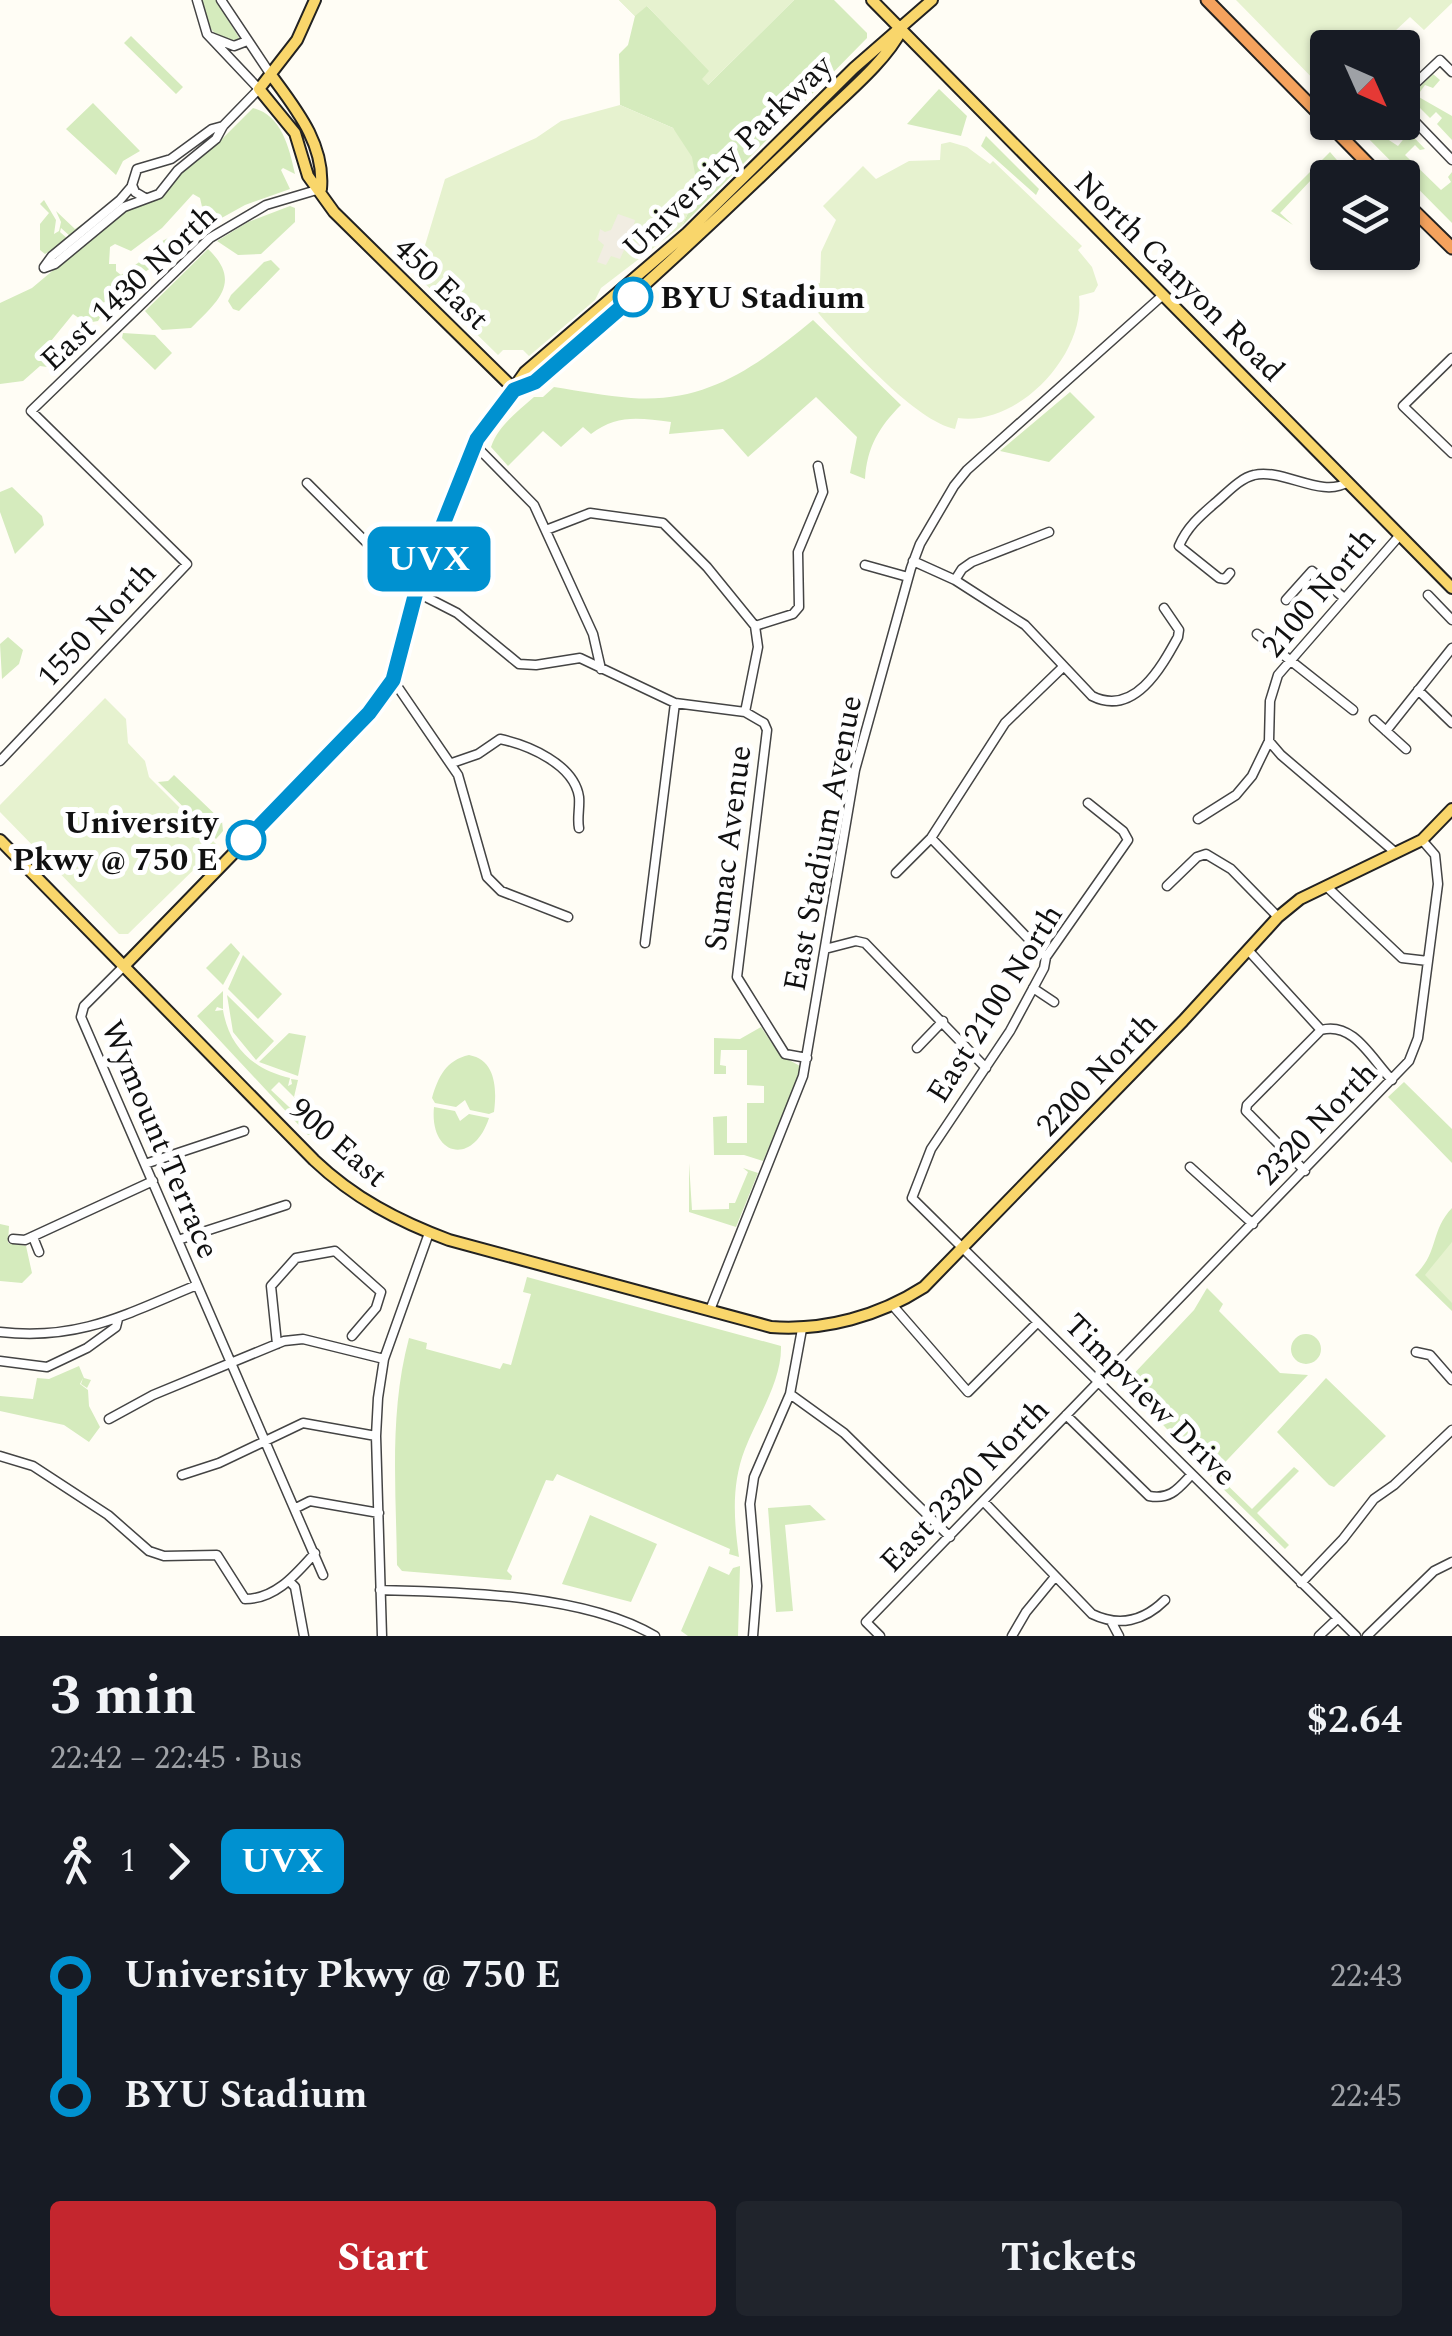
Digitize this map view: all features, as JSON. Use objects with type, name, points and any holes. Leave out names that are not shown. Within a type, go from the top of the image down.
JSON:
[{"type":"highway","points":[[1207,0],[1364,160]]},
{"type":"highway","points":[[1420,216],[1452,248]]},
{"type":"main road","points":[[259,89],[297,40],[315,0]]},
{"type":"main road","name":"North Canyon Road","points":[[872,0],[1452,588]]},
{"type":"main road","name":"University Parkway","points":[[125,965],[358,724],[393,680],[416,592],[474,444],[524,372],[687,233],[888,35],[902,28],[932,0]]},
{"type":"main road","name":"University Parkway","points":[[514,390],[535,382],[697,240],[856,83],[895,42],[902,28]]},
{"type":"main road","points":[[272,75],[311,133],[322,173],[321,190]]},
{"type":"main road","name":"450 East","points":[[259,89],[296,133],[308,176],[334,212],[514,390]]},
{"type":"main road","name":"2200 North","points":[[802,1329],[894,1307],[924,1287],[1278,917],[1300,899],[1422,840],[1452,809]]},
{"type":"main road","name":"900 East","points":[[0,840],[328,1173],[386,1214],[429,1233],[772,1327],[802,1329]]},
{"type":"street","points":[[197,0],[207,34],[259,89],[223,126],[216,139],[184,164],[159,194],[124,207],[66,256],[44,268],[52,256],[120,200],[132,186],[134,172],[171,159],[200,137],[223,126]]},
{"type":"street","points":[[221,0],[272,75]]},
{"type":"street","points":[[207,34],[234,46],[247,40]]},
{"type":"street","points":[[1420,79],[1440,60],[1452,72]]},
{"type":"street","points":[[1420,127],[1452,160]]},
{"type":"street","points":[[184,164],[187,155],[201,142],[200,137]]},
{"type":"street","points":[[150,165],[162,172],[164,186]]},
{"type":"street","points":[[132,186],[138,195],[150,198]]},
{"type":"street","name":"East 1430 North","points":[[187,564],[32,412],[210,238],[266,205],[321,190]]},
{"type":"street","name":"East Stadium Avenue","points":[[710,1310],[803,1076],[855,770],[913,561],[942,505],[968,470],[1163,295]]},
{"type":"street","points":[[1452,358],[1403,406],[1452,454]]},
{"type":"street","points":[[474,444],[526,495],[546,530],[593,634],[601,669]]},
{"type":"street","points":[[546,530],[590,512],[663,523],[707,567],[755,626],[788,616],[799,608],[798,552],[823,492],[818,466]]},
{"type":"street","points":[[1230,573],[1219,578],[1179,546],[1191,524],[1236,486],[1252,475],[1339,488],[1348,482]]},
{"type":"street","points":[[307,483],[416,592],[458,613],[518,664],[580,658],[675,703],[745,712]]},
{"type":"street","points":[[956,580],[972,562],[1049,532]]},
{"type":"street","name":"2100 North","points":[[1269,741],[1268,714],[1274,686],[1290,658],[1400,535]]},
{"type":"street","points":[[913,561],[956,580],[1026,625],[1064,668],[1100,700],[1130,699],[1142,690],[1178,637],[1175,622],[1164,608]]},
{"type":"street","name":"1550 North","points":[[0,761],[187,564]]},
{"type":"street","points":[[865,565],[908,577]]},
{"type":"street","points":[[1286,600],[1312,571],[1343,597]]},
{"type":"street","points":[[1428,596],[1452,620]]},
{"type":"street","name":"Sumac Avenue","points":[[755,626],[758,647],[745,712],[764,723],[767,730],[737,977],[785,1054],[807,1058]]},
{"type":"street","points":[[1256,634],[1353,710]]},
{"type":"street","points":[[1386,731],[1452,648]]},
{"type":"street","points":[[896,873],[930,838],[1005,723],[1064,668]]},
{"type":"street","points":[[393,680],[452,764],[486,877],[501,891],[568,918]]},
{"type":"street","points":[[1418,690],[1452,723]]},
{"type":"street","points":[[645,944],[675,703]]},
{"type":"street","points":[[1374,720],[1406,749]]},
{"type":"street","points":[[452,764],[478,754],[500,738],[544,757],[562,768],[575,785],[579,798],[578,828]]},
{"type":"street","points":[[1198,820],[1244,787],[1269,741],[1396,853]]},
{"type":"street","name":"East 2100 North","points":[[912,1198],[931,1150],[986,1068],[1044,968],[1046,957],[1128,840],[1088,803]]},
{"type":"street","points":[[930,838],[1046,957]]},
{"type":"street","name":"2320 North","points":[[1098,1382],[1305,1171],[1414,1052],[1438,864],[1422,840]]},
{"type":"street","points":[[1167,886],[1197,857],[1206,854],[1232,869],[1278,917]]},
{"type":"street","points":[[1326,886],[1402,958],[1428,961]]},
{"type":"street","points":[[825,949],[856,941],[865,944],[986,1068]]},
{"type":"street","points":[[1248,950],[1321,1030]]},
{"type":"street","name":"University Parkway","points":[[81,1012],[125,965]]},
{"type":"street","points":[[1033,988],[1054,1002]]},
{"type":"street","name":"Wymount Terrace","points":[[81,1012],[324,1575]]},
{"type":"street","points":[[917,1048],[943,1021]]},
{"type":"street","points":[[1305,1171],[1246,1111],[1247,1106],[1321,1030],[1334,1028],[1351,1035],[1392,1080]]},
{"type":"street","points":[[145,1164],[244,1131]]},
{"type":"street","points":[[1190,1166],[1253,1224]]},
{"type":"street","points":[[13,1239],[33,1237],[153,1181]]},
{"type":"street","name":"Timpview Drive","points":[[912,1198],[1356,1636]]},
{"type":"street","points":[[178,1240],[286,1205]]},
{"type":"street","points":[[382,1636],[376,1436],[384,1359],[429,1233]]},
{"type":"street","points":[[33,1237],[39,1252]]},
{"type":"street","points":[[277,1344],[270,1286],[296,1258],[335,1251],[381,1292],[378,1304],[352,1336]]},
{"type":"street","name":"Wymount Terrace","points":[[0,1332],[54,1334],[84,1330],[197,1285]]},
{"type":"street","points":[[378,1304],[399,1309]]},
{"type":"street","points":[[894,1307],[968,1392],[1037,1323]]},
{"type":"street","name":"Wymount Terrace","points":[[0,1361],[42,1368],[87,1348],[116,1327],[118,1319]]},
{"type":"street","points":[[753,1636],[756,1573],[750,1504],[754,1477],[790,1394],[802,1329]]},
{"type":"street","points":[[109,1419],[153,1395],[277,1344],[302,1339],[384,1359]]},
{"type":"street","points":[[1416,1352],[1430,1355],[1452,1380]]},
{"type":"street","name":"East 2320 North","points":[[880,1636],[866,1622],[1098,1382]]},
{"type":"street","points":[[790,1394],[844,1433],[950,1537]]},
{"type":"street","points":[[1066,1415],[1149,1496],[1162,1499],[1192,1475]]},
{"type":"street","points":[[182,1475],[219,1463],[303,1424],[376,1436]]},
{"type":"street","points":[[1301,1582],[1343,1540],[1374,1499],[1452,1430]]},
{"type":"street","points":[[0,1456],[33,1466],[108,1514],[149,1551],[164,1556],[217,1555],[246,1599],[264,1595],[290,1581],[316,1553]]},
{"type":"street","points":[[296,1508],[310,1501],[379,1513]]},
{"type":"street","points":[[984,1502],[1084,1608],[1111,1621],[1142,1617],[1165,1600]]},
{"type":"street","points":[[1367,1636],[1434,1570],[1452,1562]]},
{"type":"street","points":[[1012,1636],[1054,1578]]},
{"type":"street","points":[[290,1581],[295,1587],[304,1636]]},
{"type":"street","points":[[380,1590],[567,1605],[632,1623],[655,1636]]},
{"type":"street","points":[[1319,1636],[1338,1618]]},
{"type":"street","points":[[1111,1621],[1119,1636]]},
{"type":"green space","points":[[201,0],[216,0],[241,41],[235,43],[215,33],[204,16]]},
{"type":"green space","points":[[619,0],[652,0],[647,6],[710,71],[708,85],[794,0],[834,0],[867,33],[867,38],[682,226],[698,191],[673,128],[620,105],[619,54],[628,45],[635,16]]},
{"type":"green space","points":[[619,0],[794,0],[708,85],[702,79],[709,71],[647,6],[635,16]]},
{"type":"green space","points":[[1236,0],[1452,0],[1424,30],[1410,17],[1396,30],[1310,30],[1310,76]]},
{"type":"green space","points":[[131,36],[183,87],[176,94],[124,43]]},
{"type":"green space","points":[[1433,74],[1440,80],[1433,88],[1425,85],[1420,92],[1420,86]]},
{"type":"green space","points":[[939,89],[967,116],[961,136],[907,124]]},
{"type":"green space","points":[[1420,98],[1452,116],[1452,140],[1437,124],[1442,118],[1436,112],[1430,118],[1420,108]]},
{"type":"green space","points":[[93,103],[140,151],[123,161],[116,175],[66,129]]},
{"type":"green space","points":[[620,105],[673,128],[692,157],[698,191],[682,226],[601,288],[595,300],[529,356],[523,350],[503,350],[498,355],[409,268],[423,252],[445,179],[536,138],[561,121]]},
{"type":"green space","points":[[253,108],[271,117],[282,133],[295,174],[281,170],[290,189],[245,205],[218,220],[216,213],[203,211],[200,198],[193,194],[162,228],[131,251],[115,244],[110,247],[109,264],[116,264],[121,275],[145,258],[151,247],[168,238],[176,243],[139,276],[128,293],[99,304],[102,314],[98,321],[86,323],[73,314],[51,341],[61,349],[47,367],[40,366],[23,381],[0,384],[0,303],[32,288],[125,210],[161,198],[182,171]]},
{"type":"green space","points":[[986,136],[1039,189],[1036,195],[981,146]]},
{"type":"green space","points":[[1370,140],[1389,140],[1398,146],[1403,140],[1416,140],[1425,149],[1415,145],[1405,155],[1410,160],[1390,160]]},
{"type":"green space","points":[[950,142],[967,147],[990,164],[993,161],[1082,246],[1078,250],[1092,267],[1098,285],[1094,292],[1079,296],[1071,341],[1044,382],[1003,411],[981,418],[958,418],[955,429],[922,413],[869,366],[814,308],[807,286],[820,283],[821,252],[836,220],[823,206],[863,166],[876,179],[909,161],[940,160],[941,144]]},
{"type":"green space","points":[[1420,170],[1441,190],[1451,182],[1448,177],[1452,172],[1452,223],[1420,191]]},
{"type":"green space","points":[[1310,172],[1310,181],[1280,213],[1293,225],[1271,211]]},
{"type":"green space","points":[[44,200],[56,220],[54,234],[61,222],[56,211],[75,229],[84,223],[71,237],[61,228],[68,239],[45,254],[40,250],[40,224],[49,213],[40,204]]},
{"type":"green space","points":[[290,206],[295,208],[295,222],[261,254],[238,255],[217,241],[248,222]]},
{"type":"green space","points":[[208,249],[224,272],[225,282],[217,300],[191,328],[162,330],[145,311]]},
{"type":"green space","points":[[271,260],[280,269],[239,311],[233,309],[228,301],[231,295],[264,262]]},
{"type":"green space","points":[[813,320],[901,405],[876,438],[865,479],[850,473],[857,437],[816,397],[748,457],[723,429],[669,434],[671,422],[638,419],[619,420],[591,434],[583,427],[561,447],[543,431],[508,466],[491,447],[498,432],[515,414],[534,397],[543,397],[554,387],[631,398],[684,395],[752,366]]},
{"type":"green space","points":[[123,333],[155,335],[172,353],[155,370],[122,338]]},
{"type":"green space","points":[[1070,392],[1095,417],[1049,462],[1000,451]]},
{"type":"green space","points":[[12,487],[42,516],[44,525],[15,554],[0,512],[0,492]]},
{"type":"green space","points":[[8,637],[23,650],[19,664],[2,679],[0,644]]},
{"type":"green space","points":[[105,698],[126,719],[128,743],[145,761],[149,777],[218,846],[128,934],[119,934],[0,812],[0,805]]},
{"type":"green space","points":[[174,775],[222,821],[223,831],[216,839],[158,782],[168,781]]},
{"type":"green space","points":[[231,943],[240,953],[223,985],[206,968]]},
{"type":"green space","points":[[243,955],[282,994],[258,1019],[228,989]]},
{"type":"green space","points":[[223,991],[223,1009],[217,1007],[215,1011],[223,1010],[237,1046],[255,1063],[290,1078],[288,1086],[291,1079],[298,1080],[294,1097],[279,1082],[271,1090],[305,1122],[331,1132],[320,1130],[308,1135],[197,1016]]},
{"type":"green space","points":[[227,995],[274,1041],[256,1060],[233,1032]]},
{"type":"green space","points":[[761,1027],[780,1055],[800,1066],[800,1074],[763,1161],[744,1155],[714,1155],[713,1117],[727,1116],[727,1143],[747,1143],[747,1103],[764,1103],[764,1086],[747,1085],[747,1050],[721,1050],[720,1065],[726,1066],[726,1074],[714,1074],[714,1038],[740,1039]]},
{"type":"green space","points":[[289,1033],[306,1036],[298,1076],[259,1062]]},
{"type":"green space","points":[[469,1055],[485,1063],[493,1077],[495,1103],[494,1112],[489,1114],[470,1110],[465,1100],[456,1107],[435,1103],[432,1098],[444,1070]]},
{"type":"green space","points":[[1404,1082],[1452,1129],[1452,1163],[1388,1097]]},
{"type":"green space","points":[[434,1107],[455,1111],[460,1121],[469,1114],[489,1118],[473,1144],[454,1149],[438,1136]]},
{"type":"green space","points":[[689,1163],[692,1210],[729,1209],[748,1172],[743,1168],[758,1173],[736,1227],[689,1212]]},
{"type":"green space","points":[[1452,1208],[1452,1311],[1415,1275],[1428,1258],[1440,1225]]},
{"type":"green space","points":[[0,1224],[9,1226],[8,1243],[26,1246],[32,1273],[22,1283],[0,1281]]},
{"type":"green space","points":[[1452,1242],[1452,1303],[1425,1275]]},
{"type":"green space","points":[[527,1277],[781,1346],[773,1386],[737,1476],[739,1557],[729,1554],[730,1549],[557,1474],[553,1481],[546,1480],[507,1571],[511,1580],[402,1571],[397,1565],[396,1422],[409,1338],[427,1343],[426,1349],[500,1369],[503,1363],[511,1365],[531,1294],[523,1292]]},
{"type":"green space","points":[[1207,1288],[1223,1304],[1219,1311],[1280,1373],[1308,1375],[1211,1477],[1128,1380],[1194,1310]]},
{"type":"green space","points":[[1306,1334],[1317,1338],[1321,1349],[1317,1360],[1306,1364],[1295,1360],[1291,1349],[1295,1338]]},
{"type":"green space","points":[[79,1366],[84,1378],[91,1380],[87,1388],[81,1384],[83,1378],[80,1384],[88,1390],[89,1406],[100,1427],[89,1442],[64,1425],[0,1411],[0,1396],[33,1399],[37,1378],[49,1379]]},
{"type":"green space","points":[[1326,1378],[1386,1436],[1334,1487],[1277,1432]]},
{"type":"green space","points":[[1294,1467],[1299,1471],[1257,1513],[1289,1545],[1285,1549],[1216,1482],[1220,1478],[1252,1509]]},
{"type":"green space","points":[[810,1505],[826,1520],[785,1525],[793,1611],[776,1612],[768,1508]]},
{"type":"green space","points":[[590,1515],[657,1544],[631,1602],[562,1584]]},
{"type":"green space","points":[[709,1566],[729,1575],[740,1566],[738,1636],[688,1636],[681,1631]]},
{"type":"shaded area","points":[[618,214],[635,220],[630,240],[648,248],[636,255],[624,250],[620,259],[611,256],[606,265],[597,262],[604,245],[598,240],[600,229],[611,230]]},
{"type":"bus line","name":"UVX","points":[[246,840],[369,713],[393,680],[416,592],[483,428],[514,390],[535,382],[633,297]]},
{"type":"place","name":"BYU Stadium","points":[[633,297]]},
{"type":"place","name":"University Pkwy @ 750 E","points":[[246,840]]}]
